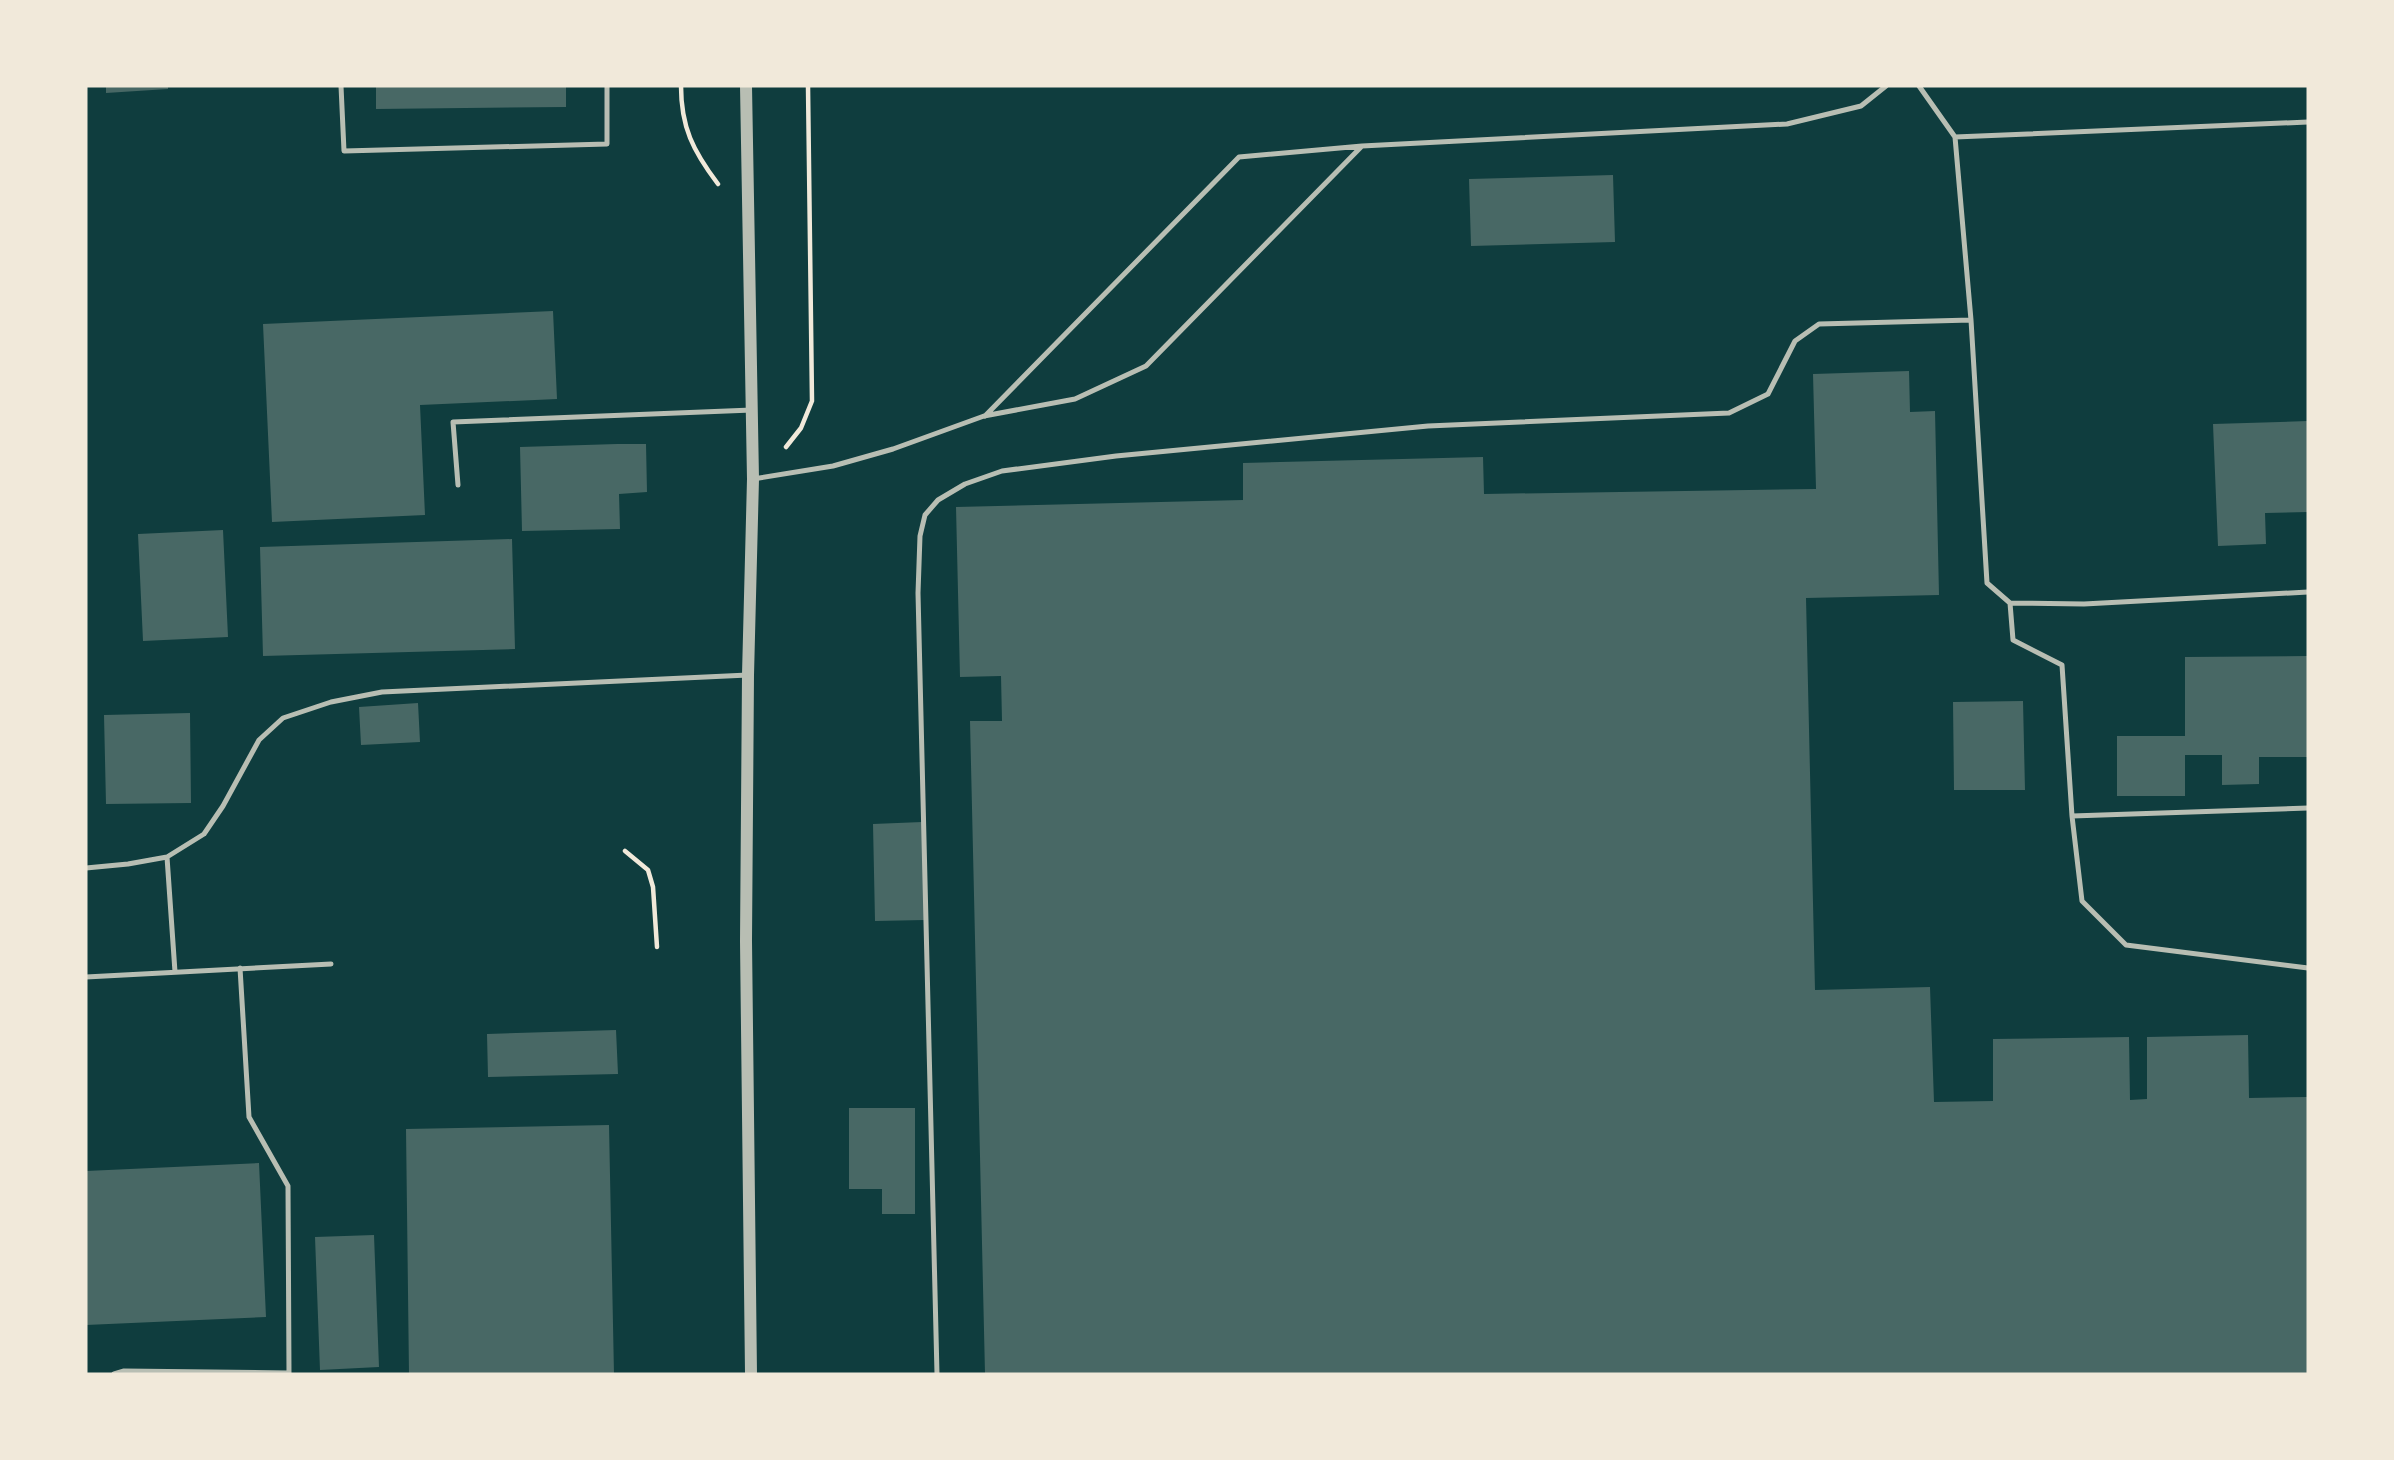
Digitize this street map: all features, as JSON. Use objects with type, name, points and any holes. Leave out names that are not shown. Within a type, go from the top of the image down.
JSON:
[{"type":"street","points":[[746,86],[753,479],[746,941],[751,1374]]},
{"type":"lane","points":[[341,86],[344,151],[607,144],[607,86]]},
{"type":"lane","points":[[984,416],[1238,156],[1362,146],[1787,124],[1861,106],[1886,86]]},
{"type":"lane","points":[[1919,86],[1955,137],[1971,320],[1987,583],[2010,603],[2084,604],[2308,592]]},
{"type":"lane","points":[[1955,137],[2308,122]]},
{"type":"lane","points":[[753,479],[833,466],[893,449],[984,416],[1075,399],[1146,366],[1362,146]]},
{"type":"lane","points":[[937,1374],[918,593],[920,536],[925,515],[938,500],[965,484],[1002,471],[1116,456],[1428,426],[1729,413],[1768,394],[1795,341],[1819,324],[1971,320]]},
{"type":"lane","points":[[458,485],[453,422],[752,410]]},
{"type":"lane","points":[[2010,603],[2013,640],[2062,665],[2072,816],[2082,901],[2126,945],[2308,968]]},
{"type":"lane","points":[[86,868],[167,857],[204,834],[223,806],[259,740],[282,718],[331,702],[382,692],[748,675]]},
{"type":"lane","points":[[2072,816],[2308,808]]},
{"type":"lane","points":[[167,857],[175,972]]},
{"type":"lane","points":[[86,977],[331,964]]},
{"type":"lane","points":[[114,1374],[124,1371],[289,1373],[288,1186],[249,1117],[240,968]]},
{"type":"path","points":[[681,86],[681,106],[690,139],[700,159],[749,224]]},
{"type":"path","points":[[753,479],[801,428],[812,401],[808,86]]},
{"type":"path","points":[[625,851],[648,870],[653,887],[657,947]]},
{"type":"building","points":[[106,86],[168,86],[168,89],[106,93]]},
{"type":"building","points":[[376,86],[566,86],[566,107],[376,109]]},
{"type":"building","points":[[1613,175],[1615,242],[1471,246],[1469,179]]},
{"type":"building","points":[[553,311],[557,399],[420,405],[425,515],[272,522],[263,324]]},
{"type":"building","points":[[1909,371],[1910,412],[1935,411],[1939,595],[1806,598],[1815,990],[1930,987],[1934,1102],[1993,1101],[1993,1039],[2129,1037],[2130,1100],[2147,1099],[2147,1037],[2248,1035],[2249,1098],[2308,1097],[2308,1374],[985,1374],[970,721],[1002,721],[1001,676],[960,677],[956,507],[1243,500],[1243,463],[1483,457],[1484,494],[1816,489],[1813,374]]},
{"type":"building","points":[[2308,421],[2308,512],[2265,513],[2266,544],[2218,546],[2213,424]]},
{"type":"building","points":[[646,444],[647,492],[619,494],[620,529],[522,531],[520,447]]},
{"type":"building","points":[[223,530],[228,637],[143,641],[138,534]]},
{"type":"building","points":[[512,539],[515,649],[263,656],[260,547]]},
{"type":"building","points":[[2308,656],[2308,757],[2259,757],[2259,784],[2222,785],[2222,755],[2185,755],[2185,796],[2117,796],[2117,736],[2185,736],[2185,657]]},
{"type":"building","points":[[2023,701],[2025,790],[1954,790],[1953,702]]},
{"type":"building","points":[[418,703],[420,742],[361,745],[359,707]]},
{"type":"building","points":[[190,713],[191,803],[106,804],[104,715]]},
{"type":"building","points":[[922,822],[925,920],[875,921],[873,824]]},
{"type":"building","points":[[616,1030],[618,1074],[488,1077],[487,1034]]},
{"type":"building","points":[[849,1108],[915,1108],[915,1214],[882,1214],[882,1189],[849,1189]]},
{"type":"building","points":[[609,1125],[614,1374],[409,1374],[406,1129]]},
{"type":"building","points":[[259,1163],[266,1317],[86,1325],[86,1171]]},
{"type":"building","points":[[374,1235],[379,1367],[320,1370],[315,1237]]}]
